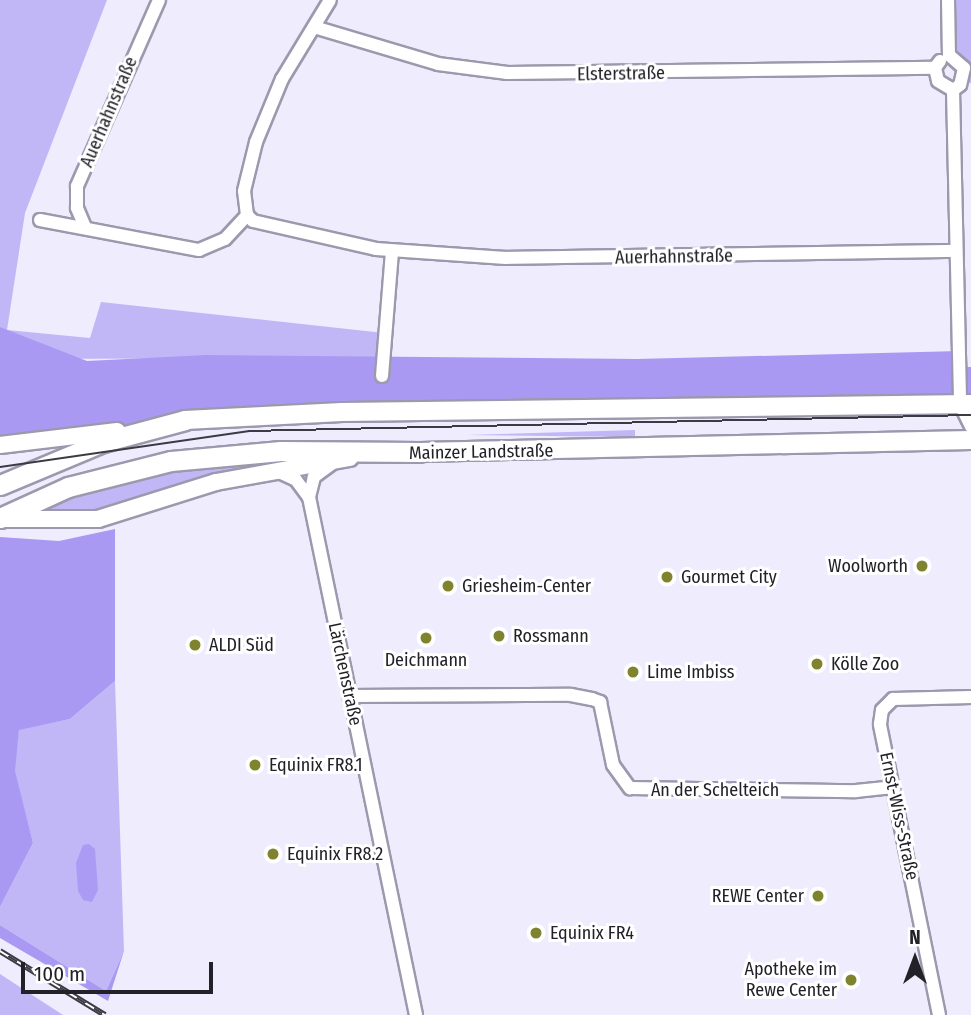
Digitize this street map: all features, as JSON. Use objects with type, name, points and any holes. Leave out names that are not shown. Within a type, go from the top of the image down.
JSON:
[{"type":"highway","points":[[0,485],[103,442],[185,420]]},
{"type":"highway","points":[[0,518],[68,487],[171,461],[281,451],[420,452]]},
{"type":"main road","points":[[0,445],[72,439],[185,420],[330,412],[966,404]]},
{"type":"main road","name":"Mainzer Landstraße","points":[[0,518],[47,523],[98,519],[270,470],[420,452],[971,440]]},
{"type":"street","name":"Auerhahnstraße","points":[[85,228],[77,208],[77,186],[159,0]]},
{"type":"street","points":[[40,220],[199,250],[225,239],[247,215],[244,191],[256,142],[282,79],[330,0]]},
{"type":"street","points":[[948,0],[949,55],[936,68],[938,80],[961,87]]},
{"type":"street","name":"Elsterstraße","points":[[314,27],[438,64],[507,73],[936,68]]},
{"type":"street","points":[[949,55],[964,68],[961,87],[956,251],[966,301],[966,404],[971,427]]},
{"type":"street","name":"Auerhahnstraße","points":[[247,215],[253,221],[391,251],[581,259],[956,251]]},
{"type":"street","points":[[382,376],[391,251]]},
{"type":"street","points":[[309,497],[314,477],[321,470],[353,458]]},
{"type":"street","points":[[270,470],[296,480],[309,497]]},
{"type":"street","name":"Lärchenstraße","points":[[309,497],[416,1015]]},
{"type":"street","name":"An der Schelteich","points":[[349,696],[571,695],[592,699],[600,702],[613,765],[630,788],[856,791],[893,787]]},
{"type":"street","name":"Ernst-Wiss-Straße","points":[[939,1015],[880,724],[887,703],[901,697],[971,697]]},
{"type":"shaded area","points":[[0,0],[107,0],[25,213],[7,330],[90,338],[101,302],[393,334],[384,358],[3,359],[0,369]]},
{"type":"shaded area","points":[[950,0],[971,0],[971,83],[963,83],[952,54]]},
{"type":"shaded area","points":[[0,327],[87,361],[206,355],[637,359],[960,351],[960,367],[971,367],[971,404],[342,412],[0,445]]},
{"type":"shaded area","points":[[635,430],[635,437],[467,435],[534,433]]},
{"type":"shaded area","points":[[270,459],[272,462],[95,511],[21,513],[116,481],[189,467]]},
{"type":"shaded area","points":[[115,529],[115,681],[70,719],[19,730],[15,771],[33,843],[0,907],[0,537],[59,541]]},
{"type":"shaded area","points":[[115,681],[124,951],[106,991],[0,925],[0,907],[33,843],[14,771],[19,729],[70,719]]},
{"type":"shaded area","points":[[89,844],[95,849],[98,890],[92,902],[83,900],[78,891],[76,863],[83,845]]},
{"type":"shaded area","points":[[0,925],[106,991],[124,951],[108,1001],[0,938]]},
{"type":"shaded area","points":[[0,974],[63,1015],[0,1015]]},
{"type":"tram line","points":[[0,467],[249,431],[971,415]]},
{"type":"railway","points":[[0,951],[105,1015]]},
{"type":"place","name":"Woolworth","points":[[922,566]]},
{"type":"place","name":"Gourmet City","points":[[667,577]]},
{"type":"place","name":"Griesheim-Center","points":[[448,586]]},
{"type":"place","name":"Rossmann","points":[[499,636]]},
{"type":"place","name":"Deichmann","points":[[426,638]]},
{"type":"place","name":"ALDI Süd","points":[[195,645]]},
{"type":"place","name":"Kölle Zoo","points":[[817,664]]},
{"type":"place","name":"Lime Imbiss","points":[[633,672]]},
{"type":"place","name":"Equinix FR8.1","points":[[255,765]]},
{"type":"place","name":"Equinix FR8.2","points":[[273,854]]},
{"type":"place","name":"REWE Center","points":[[818,896]]},
{"type":"place","name":"Equinix FR4","points":[[536,933]]},
{"type":"place","name":"Apotheke im Rewe Center","points":[[851,980]]}]
